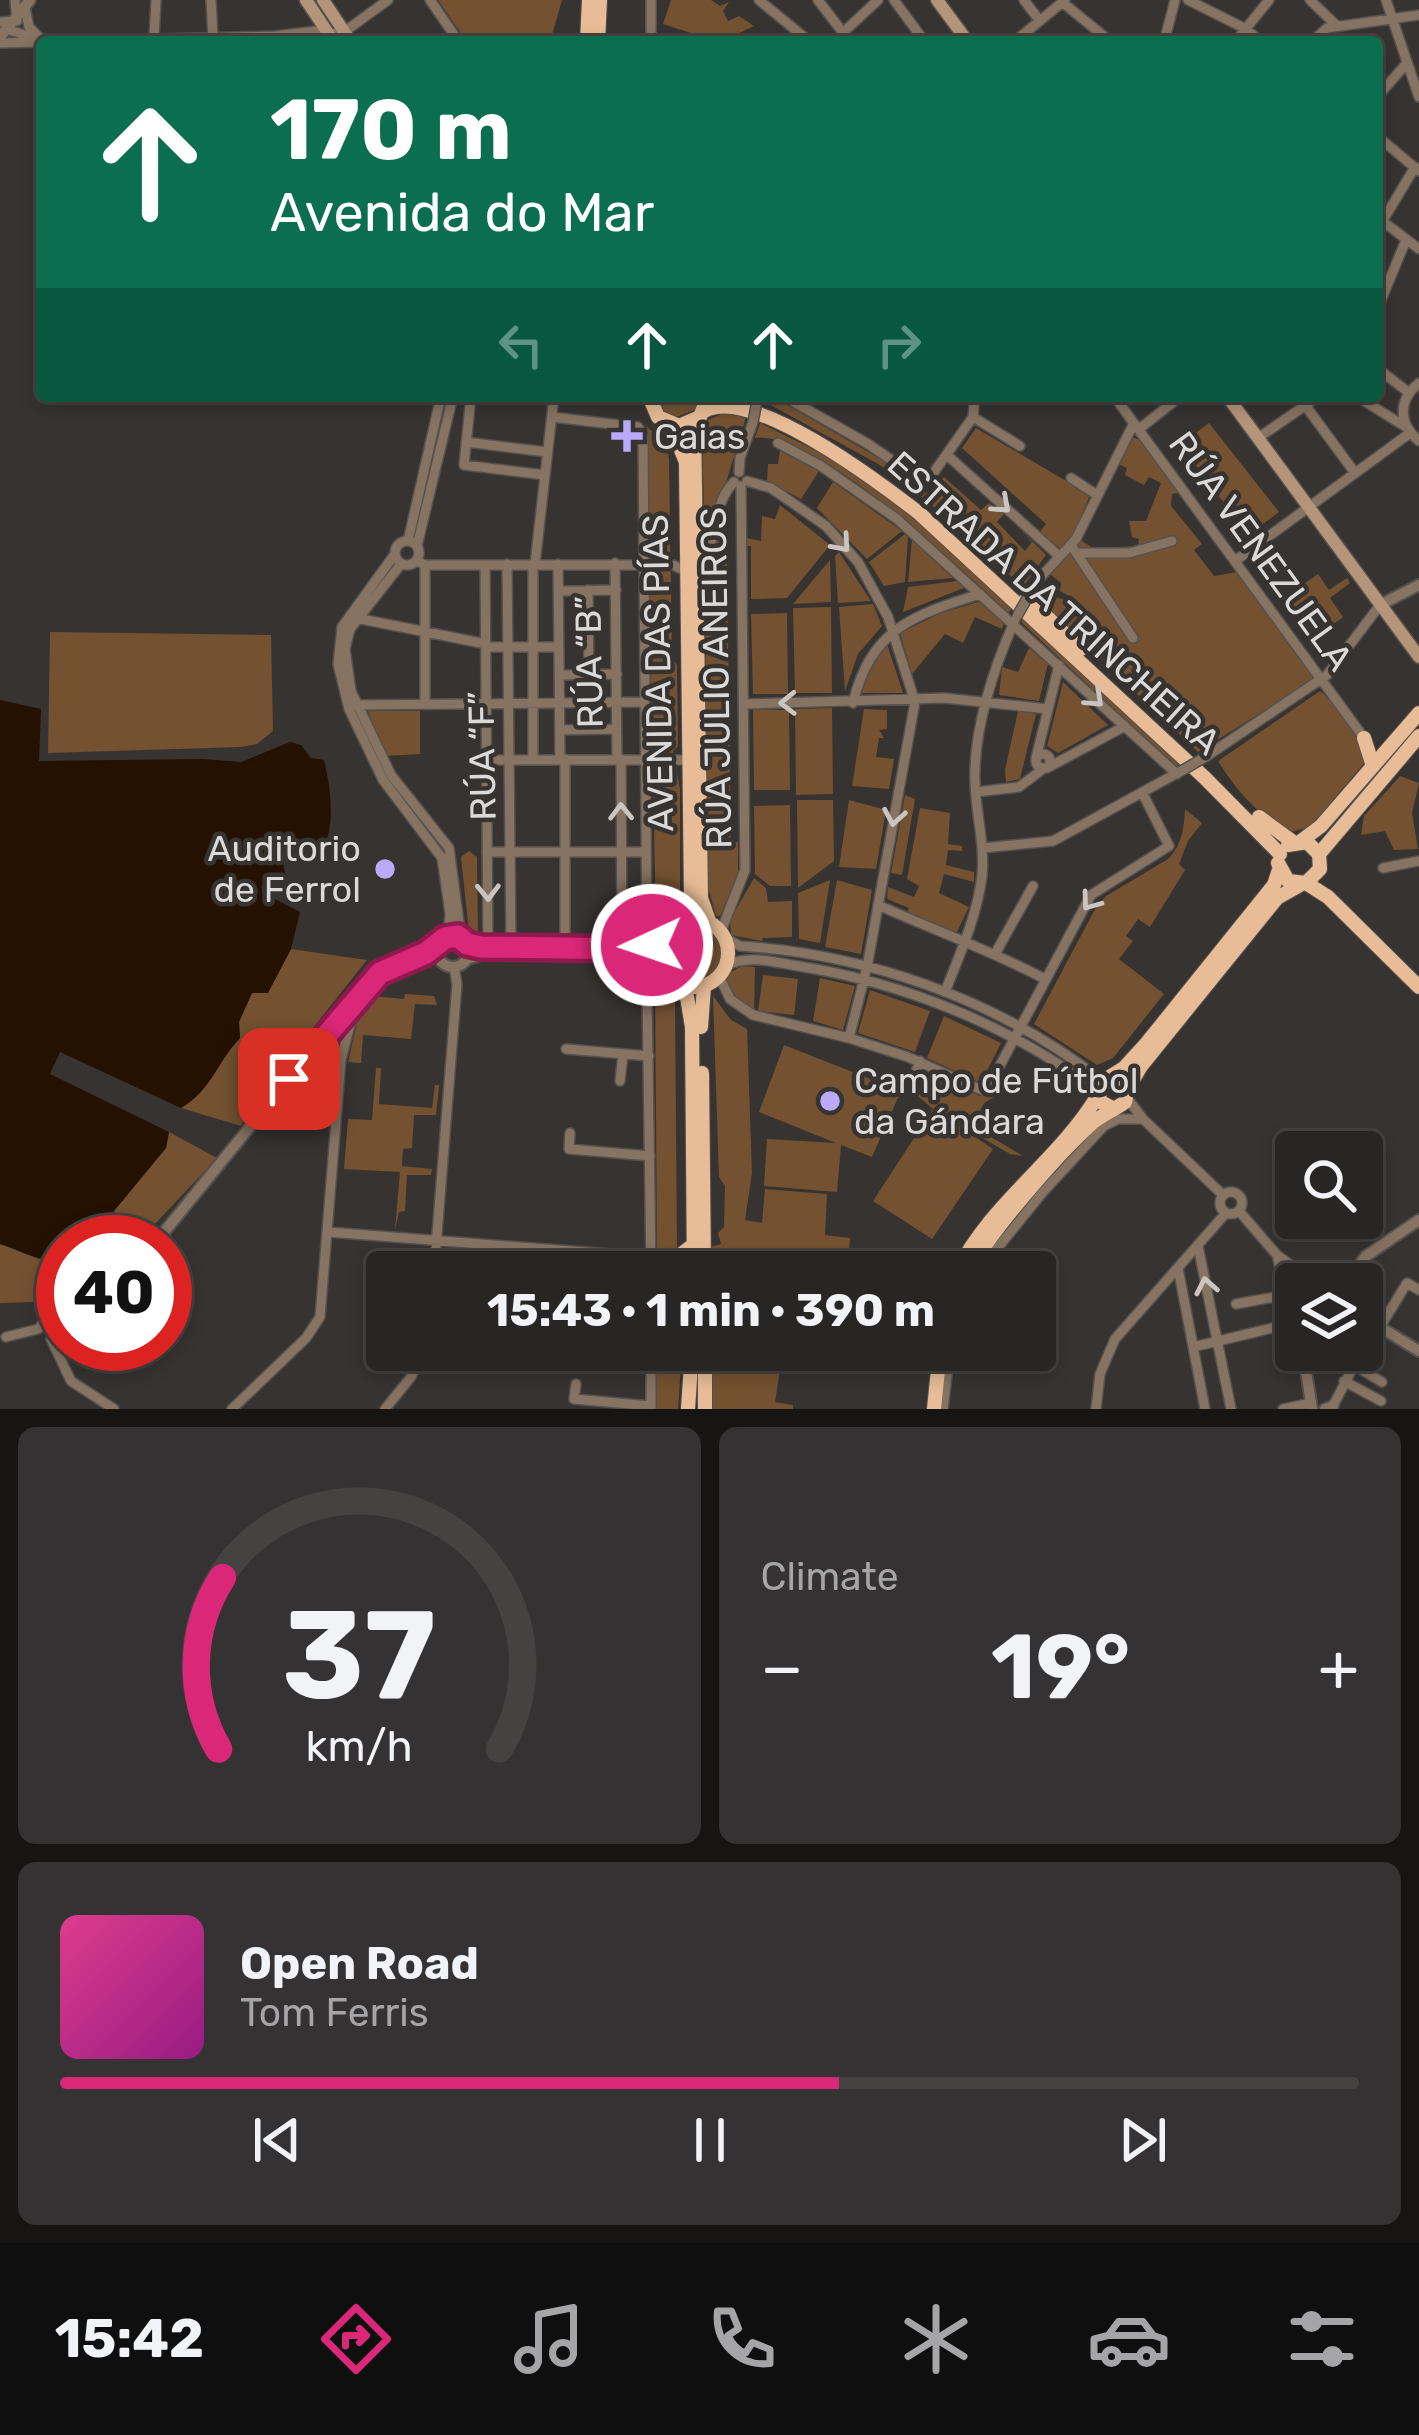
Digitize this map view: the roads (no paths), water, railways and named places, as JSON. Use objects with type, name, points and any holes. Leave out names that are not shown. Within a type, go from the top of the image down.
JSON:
[{"type":"highway","points":[[587,36],[590,0]]},
{"type":"highway","points":[[598,36],[600,0]]},
{"type":"highway","points":[[650,402],[652,410],[671,425]]},
{"type":"highway","name":"ESTRADA DA TRINCHEIRA","points":[[747,402],[821,435],[876,468],[927,508],[1275,832],[1297,842]]},
{"type":"highway","name":"ESTRADA DA TRINCHEIRA","points":[[671,425],[702,409],[723,405],[752,411],[869,475],[919,513],[1189,763],[1280,862]]},
{"type":"highway","name":"AVENIDA DAS PÍAS","points":[[680,921],[691,897],[693,570],[702,409]]},
{"type":"highway","name":"AVENIDA DAS PÍAS","points":[[671,425],[686,463],[693,570],[701,898],[718,930]]},
{"type":"highway","points":[[970,1251],[1274,885],[1280,862],[1297,842],[1322,826],[1419,712]]},
{"type":"highway","points":[[982,1251],[1095,1120],[1121,1101],[1141,1066],[1277,898],[1317,875],[1320,858],[1419,736]]},
{"type":"highway","points":[[1364,738],[1373,766]]},
{"type":"highway","points":[[1364,738],[1378,747],[1390,746]]},
{"type":"highway","points":[[1297,842],[1312,845],[1335,892],[1419,975]]},
{"type":"highway","points":[[1280,862],[1288,881],[1328,897],[1419,987]]},
{"type":"highway","points":[[693,1251],[691,1011],[659,954],[664,936],[680,921],[695,918],[718,930],[722,971],[704,986],[701,1026],[704,1251]]},
{"type":"highway","points":[[678,983],[704,986]]},
{"type":"highway","points":[[1103,1086],[1123,1082],[1121,1101]]},
{"type":"highway","points":[[1103,1086],[1101,1105],[1121,1101]]},
{"type":"highway","points":[[685,1251],[693,1245]]},
{"type":"highway","points":[[688,1401],[690,1371]]},
{"type":"highway","points":[[705,1371],[705,1409]]},
{"type":"highway","points":[[931,1371],[934,1409]]},
{"type":"highway","points":[[934,1409],[938,1371]]},
{"type":"main road","points":[[306,0],[338,36]]},
{"type":"main road","points":[[323,0],[339,36]]},
{"type":"main road","points":[[937,0],[964,36]]},
{"type":"main road","points":[[1231,402],[1419,657]]},
{"type":"street","points":[[156,0],[160,35],[275,36]]},
{"type":"street","points":[[211,0],[213,32]]},
{"type":"street","points":[[343,36],[388,0]]},
{"type":"street","points":[[430,0],[455,36]]},
{"type":"street","points":[[651,0],[652,36]]},
{"type":"street","points":[[759,0],[803,36]]},
{"type":"street","points":[[818,0],[845,36]]},
{"type":"street","points":[[848,36],[878,0]]},
{"type":"street","points":[[893,0],[921,36]]},
{"type":"street","points":[[1024,0],[1040,21]]},
{"type":"street","points":[[1166,36],[1175,0]]},
{"type":"street","points":[[1187,0],[1254,36]]},
{"type":"street","points":[[1240,36],[1269,0]]},
{"type":"street","points":[[1310,0],[1337,26]]},
{"type":"street","points":[[1386,0],[1419,97]]},
{"type":"street","points":[[1022,36],[1063,1],[1104,36]]},
{"type":"street","points":[[5,31],[24,2]]},
{"type":"street","points":[[24,2],[29,27],[41,36]]},
{"type":"street","points":[[1318,36],[1327,28],[1417,15]]},
{"type":"street","points":[[5,31],[36,38]]},
{"type":"street","points":[[5,31],[26,44],[36,43]]},
{"type":"street","points":[[1383,90],[1407,63]]},
{"type":"street","points":[[1383,145],[1417,169],[1383,216]]},
{"type":"street","points":[[1383,222],[1419,249]]},
{"type":"street","points":[[1383,296],[1406,240]]},
{"type":"street","points":[[1383,373],[1408,392]]},
{"type":"street","points":[[1412,434],[1403,406],[1408,392],[1419,382]]},
{"type":"street","points":[[425,703],[421,563],[412,543],[440,402]]},
{"type":"street","points":[[412,543],[451,402]]},
{"type":"street","points":[[470,402],[464,465],[545,475]]},
{"type":"street","points":[[533,759],[534,564],[553,402]]},
{"type":"street","points":[[398,559],[408,566],[616,563],[693,570],[710,548],[722,497],[740,480],[740,458],[757,402]]},
{"type":"street","points":[[800,402],[927,480],[974,417],[975,402]]},
{"type":"street","name":"RÚA VENEZUELA","points":[[1118,402],[1364,738]]},
{"type":"street","points":[[1133,638],[1075,549],[1097,495],[1136,426],[1172,402]]},
{"type":"street","points":[[1258,438],[1309,402]]},
{"type":"street","points":[[1365,402],[1412,434]]},
{"type":"street","points":[[1305,405],[1355,473]]},
{"type":"street","points":[[552,417],[638,428],[643,436],[647,947]]},
{"type":"street","points":[[974,417],[1021,446]]},
{"type":"street","points":[[1234,561],[1412,434]]},
{"type":"street","points":[[466,442],[547,452]]},
{"type":"street","points":[[778,443],[821,466],[897,519],[1180,772]]},
{"type":"street","points":[[947,454],[1058,555]]},
{"type":"street","points":[[1071,478],[1097,495]]},
{"type":"street","points":[[740,480],[785,496],[826,526],[868,578],[892,630],[915,702],[867,967],[849,1037]]},
{"type":"street","name":"RÚA JULIO ANEIROS","points":[[718,930],[745,870],[740,480]]},
{"type":"street","points":[[945,992],[966,940],[982,880],[974,775],[996,661],[1015,620],[1058,555],[1075,549],[1129,553],[1172,541]]},
{"type":"street","points":[[412,543],[397,546],[398,559],[356,618],[345,650],[356,705],[391,775],[449,848],[454,940],[441,960]]},
{"type":"street","points":[[398,559],[342,627],[338,664],[349,709],[382,780],[442,858],[454,940],[467,959]]},
{"type":"street","name":"RÚA “B”","points":[[616,563],[622,852],[619,952]]},
{"type":"street","points":[[558,564],[565,948]]},
{"type":"street","points":[[485,565],[488,947]]},
{"type":"street","name":"RÚA “F”","points":[[507,565],[511,948]]},
{"type":"street","points":[[983,848],[1053,841],[1208,756],[1322,680],[1380,605],[1419,585]]},
{"type":"street","points":[[559,590],[616,590]]},
{"type":"street","points":[[588,590],[590,675]]},
{"type":"street","points":[[854,703],[862,669],[892,630],[980,594]]},
{"type":"street","points":[[356,618],[485,646],[559,647]]},
{"type":"street","points":[[1042,765],[1059,665]]},
{"type":"street","points":[[559,675],[616,674]]},
{"type":"street","points":[[744,704],[944,698],[1048,709]]},
{"type":"street","points":[[356,705],[645,702]]},
{"type":"street","points":[[976,792],[1019,787],[1042,765],[1125,726]]},
{"type":"street","points":[[560,730],[617,729]]},
{"type":"street","points":[[487,760],[689,760]]},
{"type":"street","points":[[1017,1032],[864,980],[751,960],[722,971],[725,994],[752,1015],[849,1037],[920,1061],[982,1090],[988,1088],[1091,896],[1169,845],[1142,792]]},
{"type":"street","points":[[487,852],[646,852]]},
{"type":"street","points":[[1383,868],[1419,861]]},
{"type":"street","points":[[995,954],[1033,886]]},
{"type":"street","points":[[878,905],[966,940],[1045,979]]},
{"type":"street","points":[[718,930],[740,946],[867,967],[945,992],[1103,1086]]},
{"type":"street","points":[[454,967],[481,955],[619,952],[647,947],[664,936]]},
{"type":"street","points":[[179,1215],[330,1027],[380,973],[454,940],[488,947],[619,952],[663,968]]},
{"type":"street","points":[[619,952],[646,984],[651,1251]]},
{"type":"street","points":[[421,956],[454,967]]},
{"type":"street","points":[[437,1251],[457,984],[454,967]]},
{"type":"street","points":[[232,1409],[306,1338],[320,1317],[341,1060],[355,1012],[380,973]]},
{"type":"street","points":[[330,1027],[341,1033],[345,1045]]},
{"type":"street","points":[[330,1027],[341,1060]]},
{"type":"street","points":[[566,1049],[649,1056]]},
{"type":"street","points":[[309,1053],[329,1050],[341,1060]]},
{"type":"street","points":[[620,1082],[623,1054]]},
{"type":"street","points":[[910,1087],[920,1061]]},
{"type":"street","points":[[1121,1101],[1223,1195],[1238,1194],[1243,1202],[1239,1211]]},
{"type":"street","points":[[995,1251],[1104,1126],[1118,1119],[1143,1119]]},
{"type":"street","points":[[570,1133],[568,1149],[650,1156]]},
{"type":"street","points":[[1223,1195],[1220,1204],[1226,1214]]},
{"type":"street","points":[[1096,1409],[1100,1374],[1115,1339],[1226,1214],[1239,1211]]},
{"type":"street","points":[[1239,1211],[1287,1263]]},
{"type":"street","points":[[1361,1263],[1419,1220]]},
{"type":"street","points":[[328,1232],[584,1251]]},
{"type":"street","points":[[1198,1246],[1231,1409]]},
{"type":"street","points":[[1277,1255],[1279,1263]]},
{"type":"street","points":[[1178,1268],[1205,1409]]},
{"type":"street","points":[[1383,1323],[1407,1282],[1419,1290]]},
{"type":"street","points":[[1236,1304],[1275,1296]]},
{"type":"street","points":[[1193,1347],[1275,1327]]},
{"type":"street","points":[[1383,1330],[1419,1351]]},
{"type":"street","points":[[3,1338],[36,1333]]},
{"type":"street","points":[[67,1371],[71,1381],[114,1409]]},
{"type":"street","points":[[385,1409],[414,1371]]},
{"type":"street","points":[[576,1384],[574,1399],[651,1407],[651,1371]]},
{"type":"street","points":[[934,1409],[944,1371]]},
{"type":"street","points":[[1308,1371],[1311,1406]]},
{"type":"street","points":[[1283,1409],[1328,1408],[1350,1371]]},
{"type":"street","points":[[1364,1371],[1382,1382]]},
{"type":"street","points":[[1344,1381],[1381,1400]]},
{"type":"place","name":"Gaias","points":[[627,436]]},
{"type":"place","name":"Auditorio de Ferrol","points":[[385,869]]},
{"type":"place","name":"Campo de Fútbol da Gándara","points":[[830,1101]]}]
